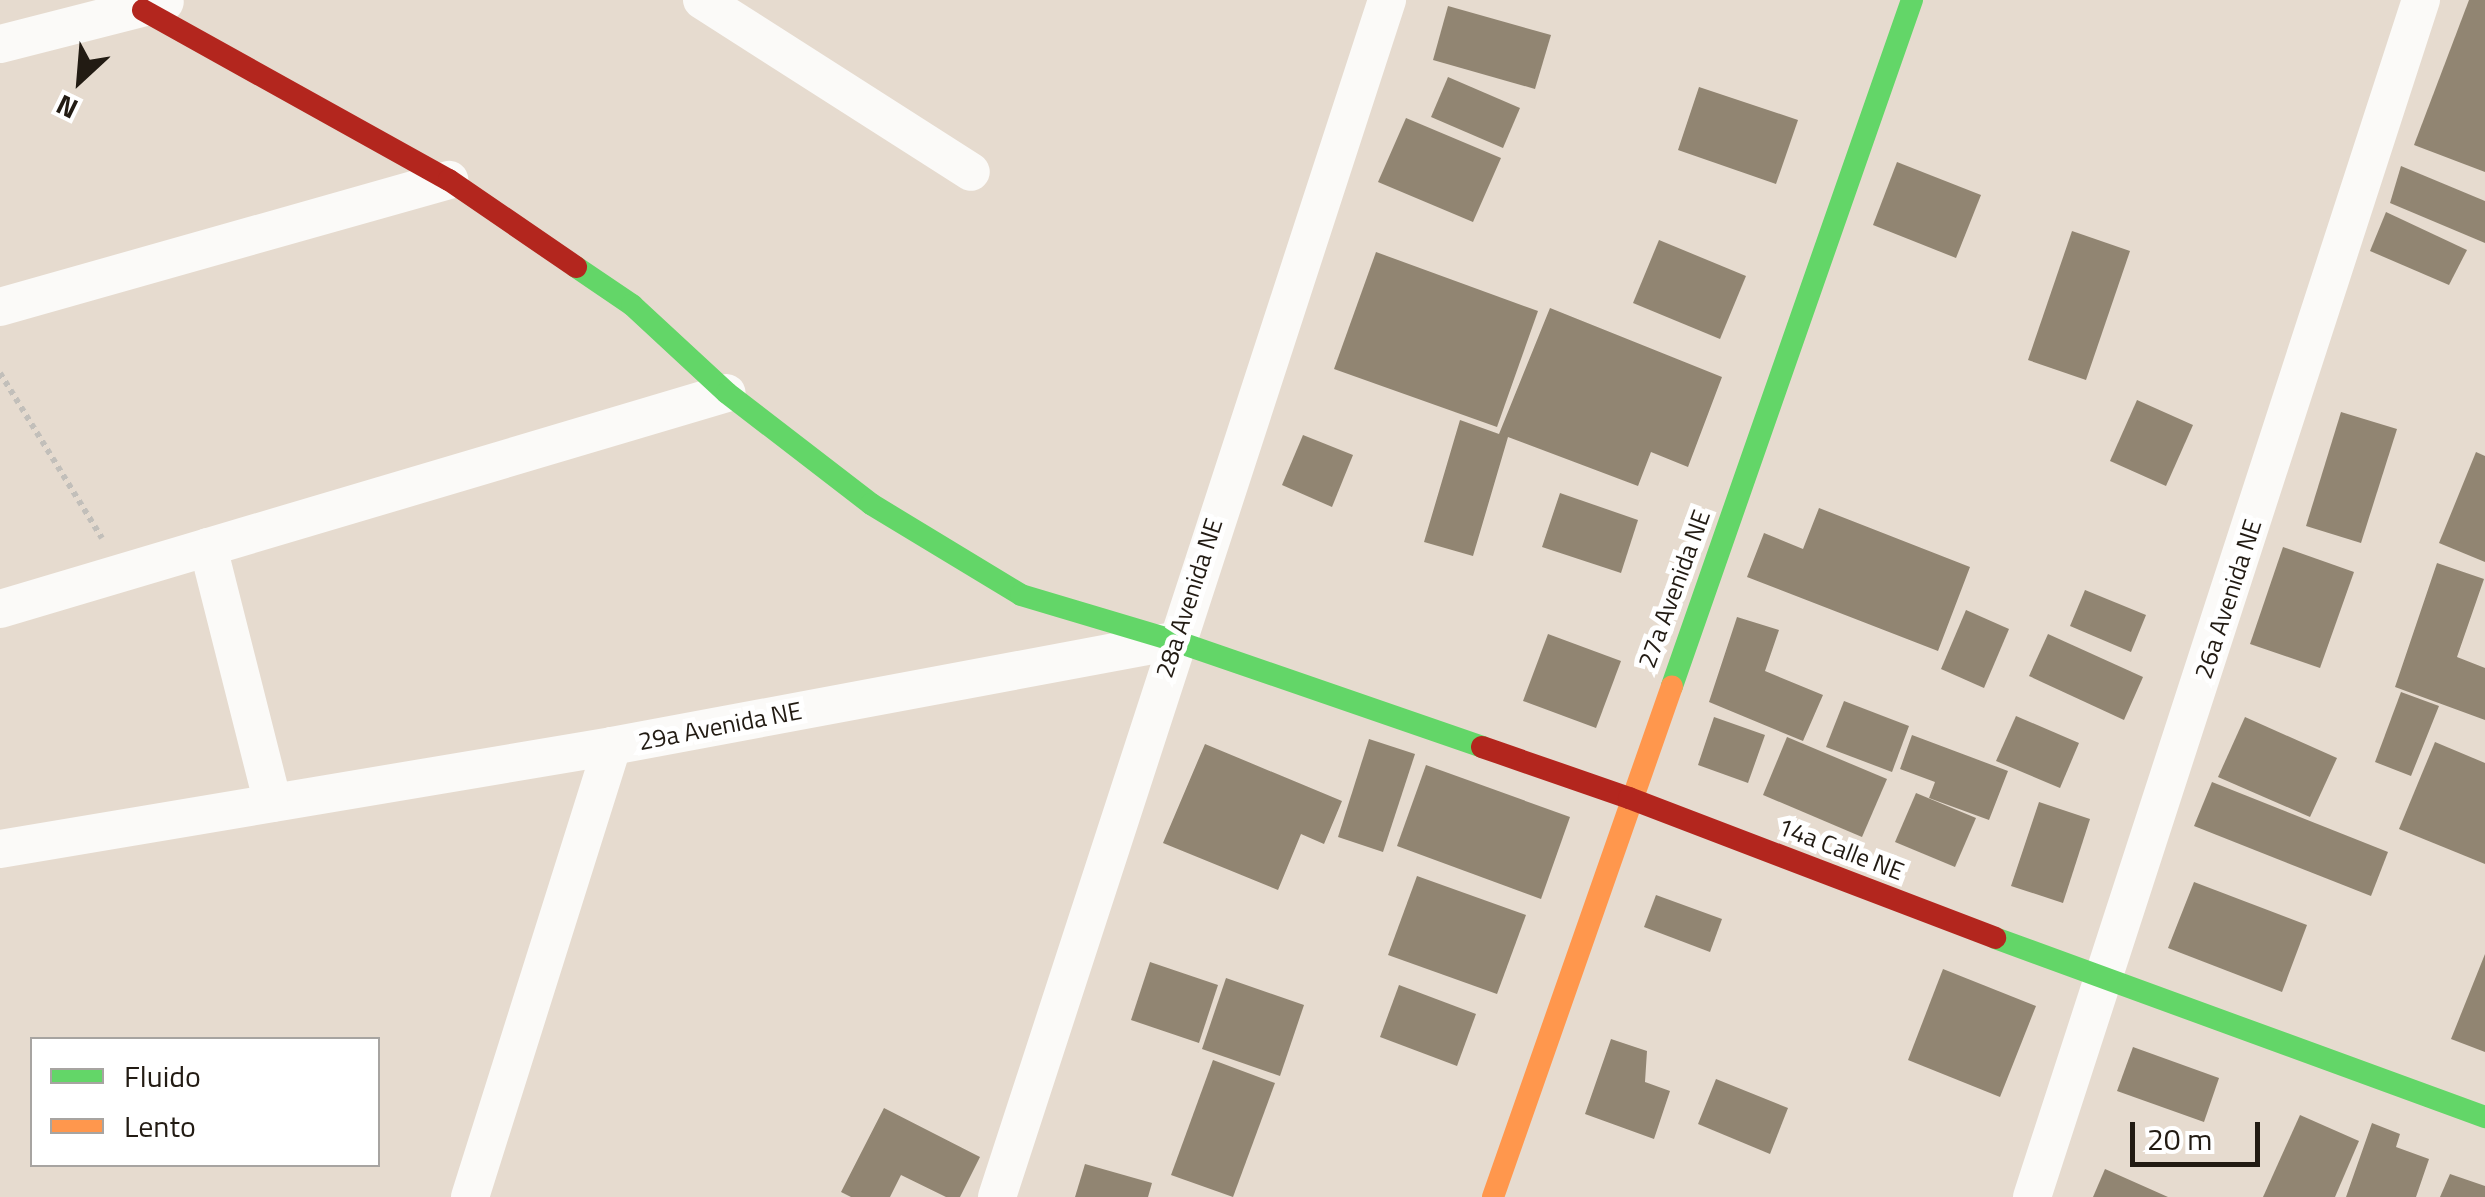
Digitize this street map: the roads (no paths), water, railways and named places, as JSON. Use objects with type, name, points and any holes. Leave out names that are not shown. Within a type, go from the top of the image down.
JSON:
[{"type":"street","points":[[702,0],[971,172]]},
{"type":"street","name":"28a Avenida NE","points":[[997,1197],[1175,640],[1387,0]]},
{"type":"street","name":"27a Avenida NE","points":[[1493,1197],[1912,0]]},
{"type":"street","name":"26a Avenida NE","points":[[2032,1197],[2421,0]]},
{"type":"street","points":[[0,44],[157,5]]},
{"type":"street","name":"14a Calle NE","points":[[157,5],[449,180],[632,305],[727,393],[871,504],[1021,594],[1175,640],[1630,798],[2105,980],[2485,1117]]},
{"type":"street","points":[[0,306],[449,180]]},
{"type":"street","points":[[0,609],[727,393]]},
{"type":"street","points":[[208,547],[273,803]]},
{"type":"street","name":"29a Avenida NE","points":[[470,1197],[612,746],[1175,640]]},
{"type":"street","points":[[0,849],[612,746]]}]
